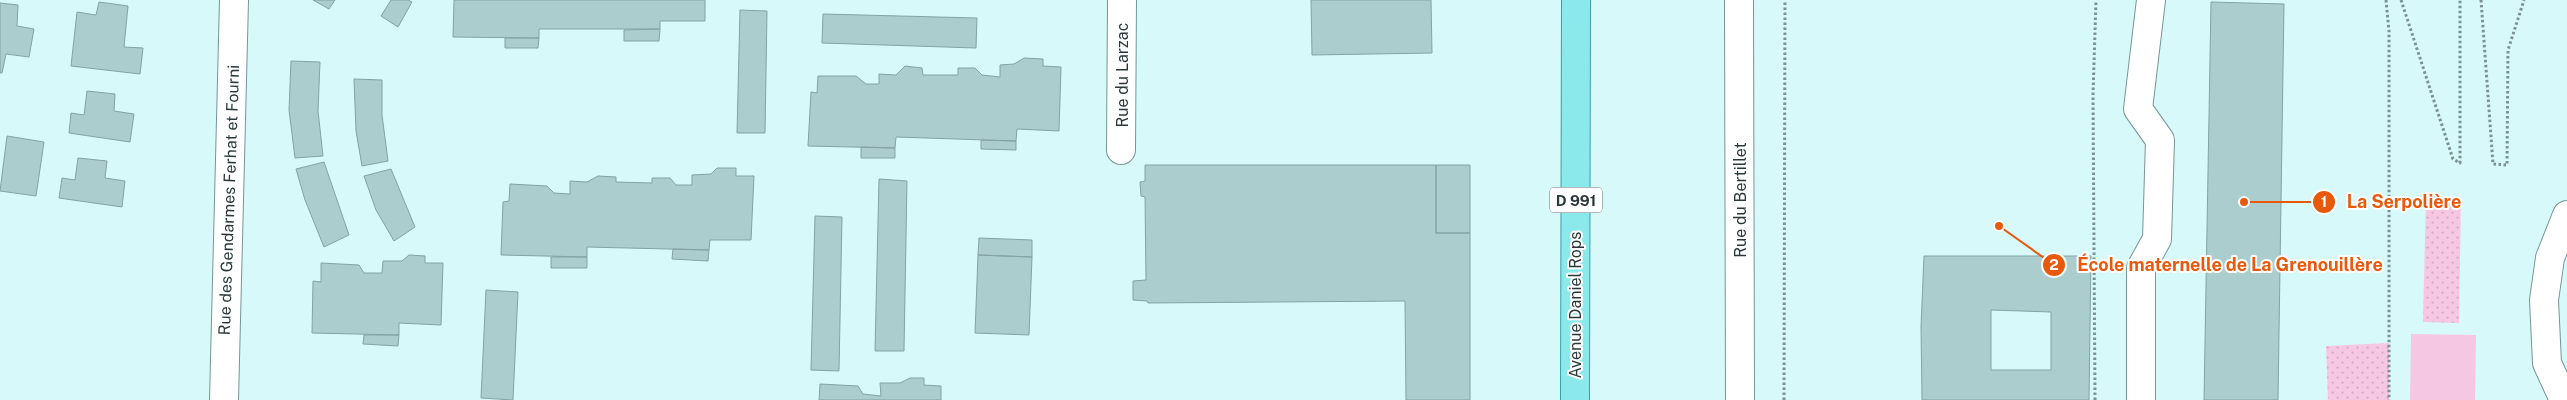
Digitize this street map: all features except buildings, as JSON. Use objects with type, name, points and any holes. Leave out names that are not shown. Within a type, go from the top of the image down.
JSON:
[{"type":"main road","name":"Avenue Daniel Rops","points":[[1575,400],[1576,0]]},
{"type":"street","name":"Rue des Gendarmes Ferhat et Fourni","points":[[224,400],[234,0]]},
{"type":"street","name":"Rue du Larzac","points":[[1121,150],[1122,0]]},
{"type":"street","name":"Rue du Bertillet","points":[[1739,0],[1740,400]]},
{"type":"street","points":[[2140,400],[2141,268],[2157,239],[2160,140],[2138,109],[2151,0]]},
{"type":"street","points":[[2564,400],[2547,363],[2544,300],[2550,258],[2567,215]]},
{"type":"path","points":[[1784,400],[1785,0]]},
{"type":"path","points":[[2094,400],[2094,95],[2096,0]]},
{"type":"path","points":[[2386,0],[2389,31],[2389,400]]},
{"type":"path","points":[[2401,0],[2453,159],[2460,163],[2460,0]]},
{"type":"path","points":[[2481,0],[2493,164],[2507,165],[2508,50],[2524,0]]},
{"type":"shaded area","points":[[2426,196],[2461,197],[2459,323],[2423,322]]},
{"type":"shaded area","points":[[2411,334],[2476,335],[2475,400],[2410,400]]},
{"type":"shaded area","points":[[2389,343],[2389,400],[2328,400],[2326,346]]},
{"type":"place","name":"La Serpolière","points":[[2244,202]]},
{"type":"place","name":"École maternelle de La Grenouillère","points":[[1999,226]]}]
